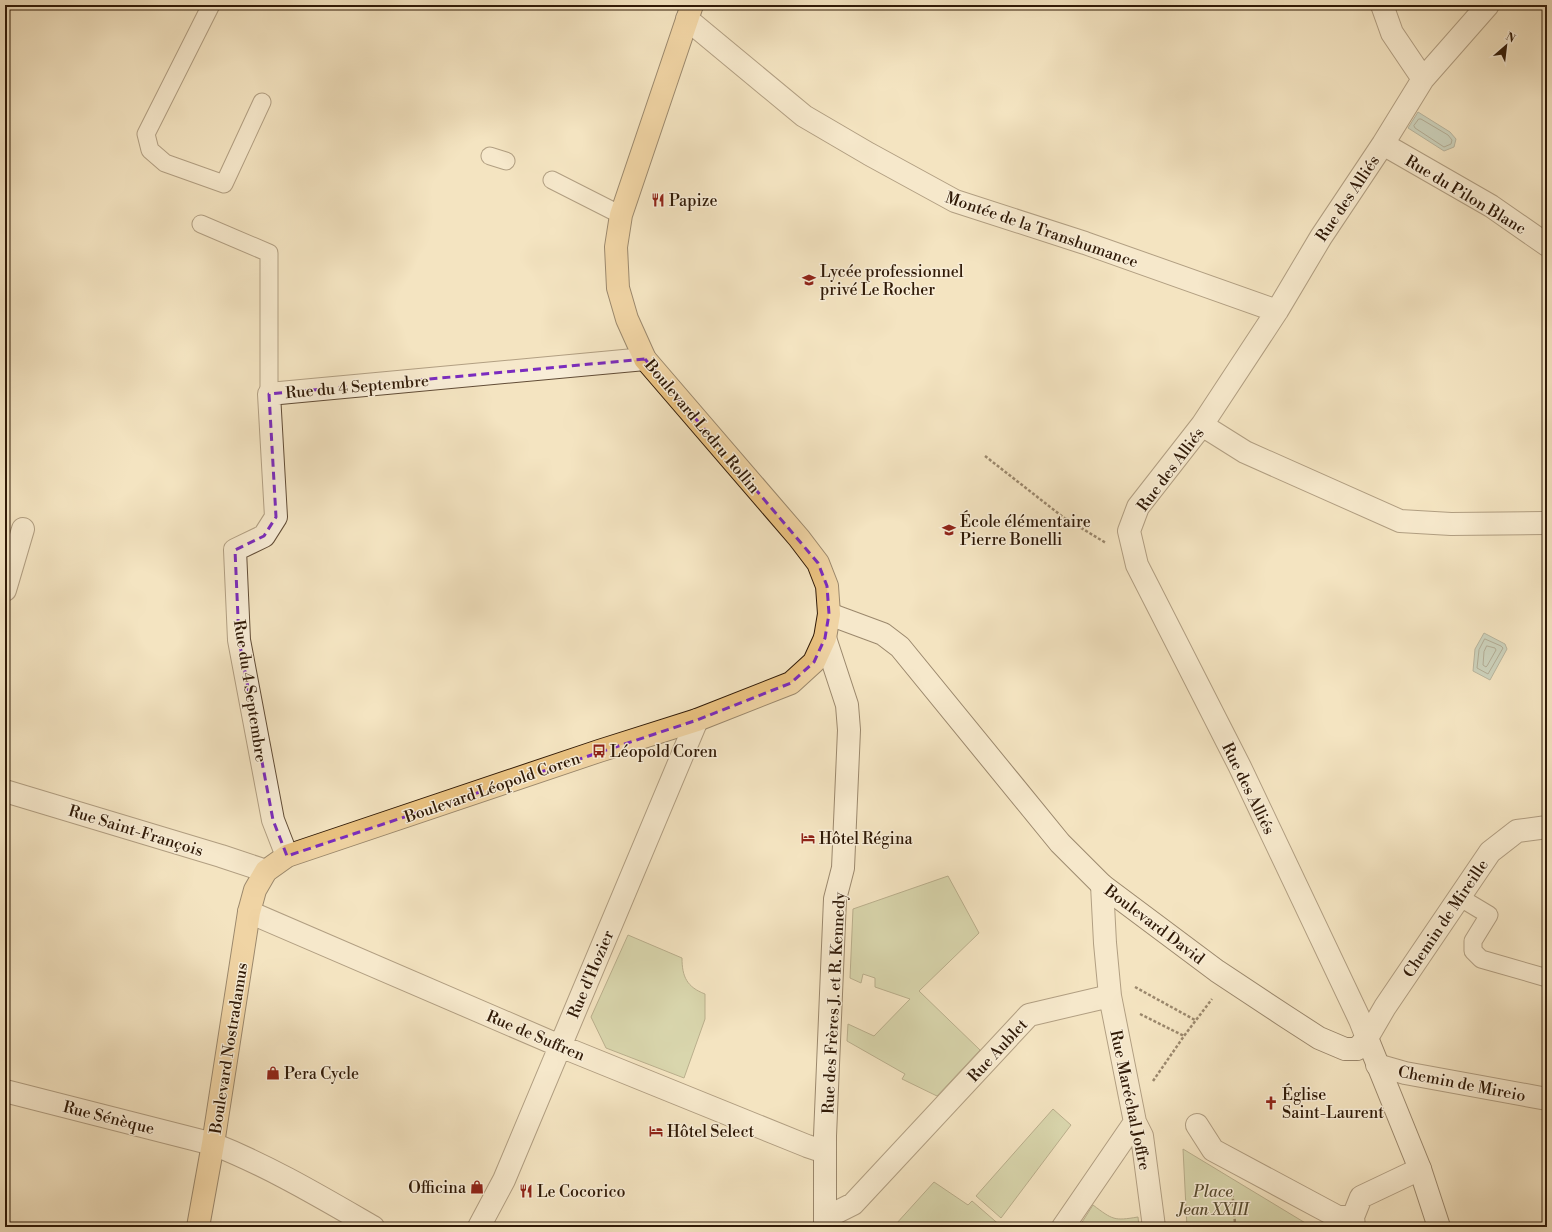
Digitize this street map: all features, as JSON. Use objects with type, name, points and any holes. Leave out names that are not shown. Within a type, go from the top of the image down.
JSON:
[{"type":"main road","name":"Boulevard Ledru Rollin","points":[[690,12],[621,215],[616,247],[618,288],[627,319],[645,359],[799,538]]},
{"type":"main road","name":"Boulevard Léopold Coren","points":[[266,871],[287,856],[696,720],[791,683],[814,662],[825,638],[829,614],[827,586],[818,563],[799,538]]},
{"type":"main road","name":"Boulevard Nostradamus","points":[[198,1227],[213,1144],[249,912],[255,890],[266,871]]},
{"type":"street","points":[[1382,5],[1392,33],[1423,79]]},
{"type":"street","name":"Rue des Alliés","points":[[1367,1038],[1360,1020],[1240,767],[1137,565],[1129,531],[1138,507],[1202,425],[1277,311],[1321,237],[1383,144],[1423,79],[1488,5]]},
{"type":"street","name":"Montée de la Transhumance","points":[[690,12],[804,116],[955,201],[1085,243],[1277,311]]},
{"type":"street","name":"Rue du Pilon Blanc","points":[[1383,144],[1491,206],[1547,245]]},
{"type":"street","name":"Rue du 4 Septembre","points":[[287,856],[273,820],[239,640],[235,550],[264,536],[276,517],[269,394],[645,359]]},
{"type":"street","points":[[1202,425],[1245,452],[1400,521],[1451,524],[1544,523]]},
{"type":"street","points":[[5,590],[23,529]]},
{"type":"street","name":"Boulevard David","points":[[829,614],[883,634],[900,646],[915,662],[1060,843],[1102,885],[1217,971],[1319,1038],[1345,1049],[1357,1049],[1367,1038]]},
{"type":"street","name":"Rue des Frères J. et R. Kennedy","points":[[825,638],[847,705],[849,730],[843,868],[835,899],[825,1152],[825,1223]]},
{"type":"street","name":"Rue d'Hozier","points":[[478,1227],[504,1180],[696,720]]},
{"type":"street","name":"Rue Saint-François","points":[[5,791],[266,871]]},
{"type":"street","name":"Chemin de Mireille","points":[[1367,1038],[1385,1007],[1490,852],[1517,831],[1547,827]]},
{"type":"street","points":[[1102,885],[1110,996]]},
{"type":"street","name":"Rue de Suffren","points":[[249,912],[560,1046],[825,1152]]},
{"type":"street","name":"Rue Maréchal Joffre","points":[[1110,996],[1135,1122],[1142,1136],[1154,1227]]},
{"type":"street","name":"Rue Aublet","points":[[825,1223],[853,1204],[1029,1015],[1110,996]]},
{"type":"street","points":[[1367,1038],[1420,1168],[1439,1227]]},
{"type":"street","name":"Chemin de Mireio","points":[[1377,1065],[1405,1073],[1547,1099]]},
{"type":"street","name":"Rue Sénèque","points":[[5,1091],[213,1144],[239,1154],[326,1200],[373,1227]]},
{"type":"street","points":[[1063,1227],[1135,1122]]},
{"type":"street","points":[[1197,1125],[1213,1150],[1338,1217],[1353,1222],[1361,1197],[1420,1168]]},
{"type":"lane","points":[[211,5],[146,134],[150,150],[164,164],[224,184],[262,102]]},
{"type":"lane","points":[[552,180],[621,215]]},
{"type":"lane","points":[[201,224],[269,253],[269,394]]},
{"type":"lane","points":[[1460,897],[1489,915],[1473,941],[1473,951],[1481,959],[1547,978]]},
{"type":"path","points":[[985,456],[1063,517],[1113,548],[1133,547]]},
{"type":"path","points":[[1129,984],[1195,1020]]},
{"type":"path","points":[[1156,1077],[1212,998]]},
{"type":"path","points":[[1146,1017],[1184,1036]]},
{"type":"path","points":[[1232,1189],[1235,1223],[1244,1227]]},
{"type":"highlighted area","points":[[645,359],[818,563],[827,586],[829,614],[825,638],[814,662],[791,683],[697,720],[287,856],[273,820],[239,640],[235,550],[264,536],[276,517],[269,394]]},
{"type":"green space","points":[[948,876],[979,933],[919,991],[980,1050],[937,1096],[902,1079],[905,1074],[847,1041],[848,1024],[874,1036],[910,999],[875,987],[875,978],[863,974],[861,983],[850,978],[853,909]]},
{"type":"green space","points":[[628,935],[682,958],[683,971],[690,985],[705,994],[705,1019],[684,1078],[606,1048],[591,1017]]},
{"type":"green space","points":[[1053,1109],[1071,1125],[1001,1218],[976,1196]]},
{"type":"green space","name":"Place Jean XXIII","points":[[1183,1149],[1312,1227],[1187,1227]]},
{"type":"green space","points":[[934,1182],[968,1205],[972,1201],[1002,1227],[899,1227],[896,1224]]},
{"type":"green space","points":[[1093,1205],[1105,1214],[1114,1218],[1124,1219],[1138,1217],[1139,1227],[1079,1227]]},
{"type":"water","points":[[1418,112],[1450,132],[1456,139],[1454,147],[1444,151],[1408,128]]},
{"type":"water","points":[[1484,633],[1505,644],[1507,649],[1490,680],[1473,671],[1475,649]]},
{"type":"place","name":"Papize","points":[[658,200]]},
{"type":"place","name":"Lycée professionnel privé Le Rocher","points":[[809,280]]},
{"type":"place","name":"École élémentaire Pierre Bonelli","points":[[949,530]]},
{"type":"place","name":"Léopold Coren","points":[[599,751]]},
{"type":"place","name":"Hôtel Régina","points":[[808,838]]},
{"type":"place","name":"Pera Cycle","points":[[273,1073]]},
{"type":"place","name":"Église Saint-Laurent","points":[[1271,1103]]},
{"type":"place","name":"Hôtel Select","points":[[656,1131]]},
{"type":"place","name":"Officina","points":[[477,1187]]},
{"type":"place","name":"Le Cocorico","points":[[526,1191]]}]
